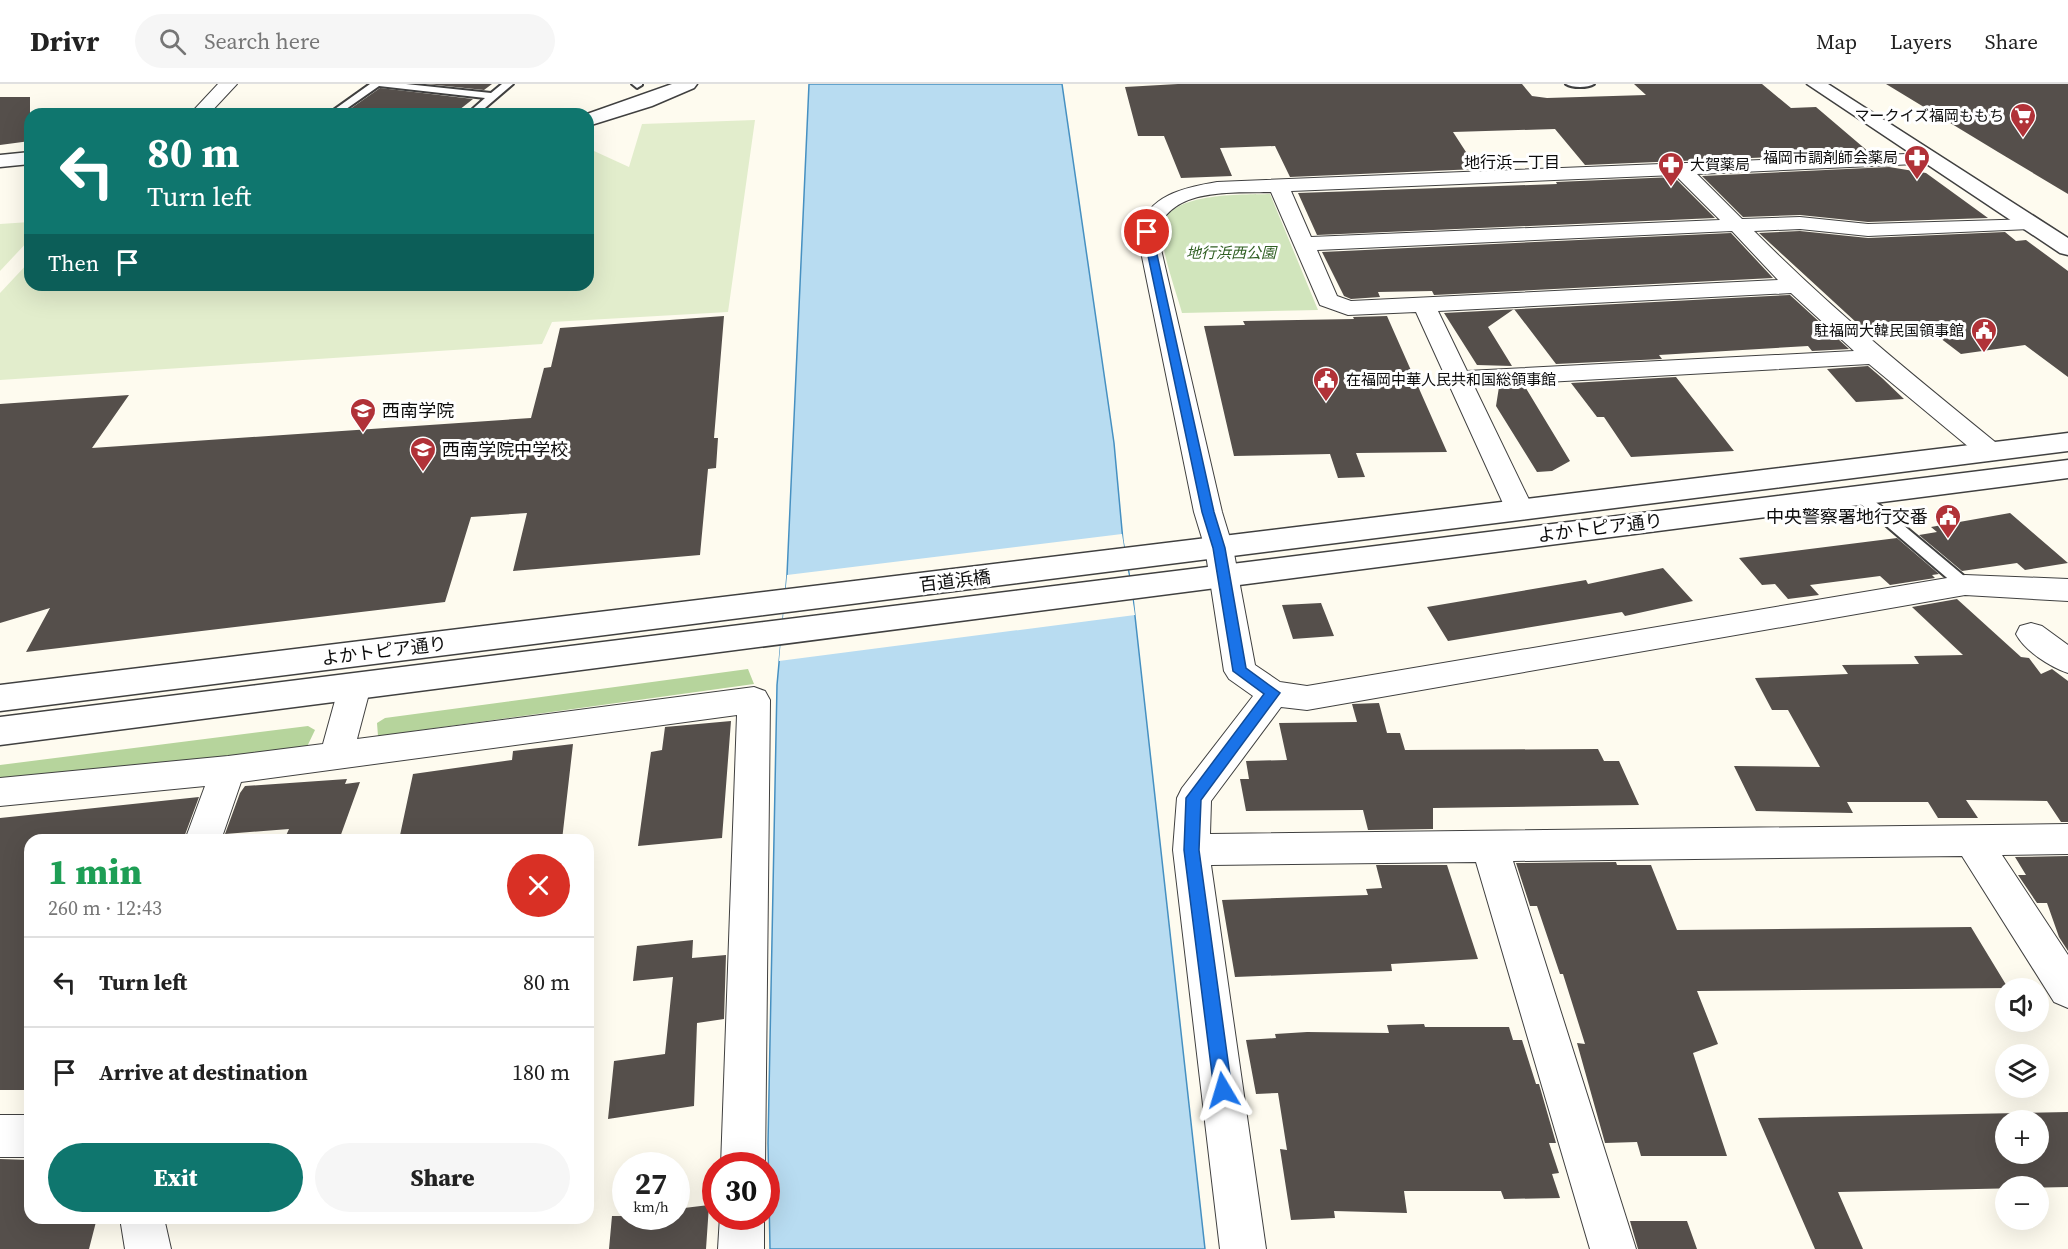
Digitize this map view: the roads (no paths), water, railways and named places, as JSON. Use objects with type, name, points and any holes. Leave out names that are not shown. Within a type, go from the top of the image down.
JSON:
[{"type":"street","points":[[205,108],[228,84]]},
{"type":"street","points":[[594,118],[645,102],[688,84]]},
{"type":"street","points":[[1816,84],[2068,248]]},
{"type":"street","points":[[1839,84],[2068,228]]},
{"type":"street","points":[[0,161],[24,159]]},
{"type":"street","points":[[1931,159],[1217,188],[1184,195],[1161,207],[1149,223],[1147,232],[1220,562],[1240,671],[1273,693],[1307,698],[1965,585],[2068,590]]},
{"type":"street","points":[[1680,169],[1796,285],[1875,357],[1991,452]]},
{"type":"street","points":[[1278,185],[1328,300],[1348,308],[1796,285]]},
{"type":"street","points":[[1305,244],[1800,223],[1868,230],[2030,223]]},
{"type":"street","points":[[1424,305],[1520,510]]},
{"type":"street","points":[[1460,379],[1875,357]]},
{"type":"street","name":"よかトピア通り","points":[[1132,589],[1220,562],[1520,510],[2068,442]]},
{"type":"street","name":"よかトピア通り","points":[[1141,559],[1220,562],[1860,496],[2068,469]]},
{"type":"street","name":"百道浜橋","points":[[766,618],[1141,559]]},
{"type":"street","name":"百道浜橋","points":[[766,618],[1132,589]]},
{"type":"street","name":"よかトピア通り","points":[[0,731],[355,686],[766,618]]},
{"type":"street","name":"よかトピア通り","points":[[0,698],[766,618]]},
{"type":"street","points":[[2031,634],[2068,661]]},
{"type":"street","points":[[336,756],[355,686]]},
{"type":"street","points":[[1243,1249],[1191,850],[1194,798],[1273,693]]},
{"type":"street","points":[[0,792],[228,770],[754,700],[743,1152]]},
{"type":"street","points":[[205,834],[228,770]]},
{"type":"street","points":[[1191,850],[1973,842],[2068,839]]},
{"type":"street","points":[[1973,842],[2068,989]]},
{"type":"street","points":[[1490,847],[1613,1249]]},
{"type":"street","points":[[0,1136],[24,1136]]},
{"type":"street","points":[[143,1224],[148,1249]]},
{"type":"street","points":[[741,1249],[742,1230]]},
{"type":"lane","points":[[342,108],[378,84],[492,96]]},
{"type":"lane","points":[[479,108],[508,84]]},
{"type":"lane","points":[[1571,84],[1589,84]]},
{"type":"lane","points":[[1860,496],[1965,585]]},
{"type":"water","points":[[809,84],[1062,84],[1114,443],[1123,541],[1132,589],[1205,1249],[770,1249],[770,1230],[780,1230],[780,1152],[768,1152],[768,1143],[777,685],[787,575]]},
{"type":"place","name":"マークイズ福岡ももち","points":[[2023,139]]},
{"type":"place","name":"福岡市調剤師会薬局","points":[[1917,181]]},
{"type":"place","name":"大賀薬局","points":[[1671,188]]},
{"type":"place","name":"駐福岡大韓民国領事館","points":[[1984,354]]},
{"type":"place","name":"在福岡中華人民共和国総領事館","points":[[1326,403]]},
{"type":"place","name":"西南学院","points":[[363,434]]},
{"type":"place","name":"西南学院中学校","points":[[423,473]]},
{"type":"place","name":"中央警察署地行交番","points":[[1948,540]]},
{"type":"district","name":"地行浜一丁目","points":[[1512,162]]},
{"type":"park label","name":"地行浜西公園","points":[[1231,253]]}]
